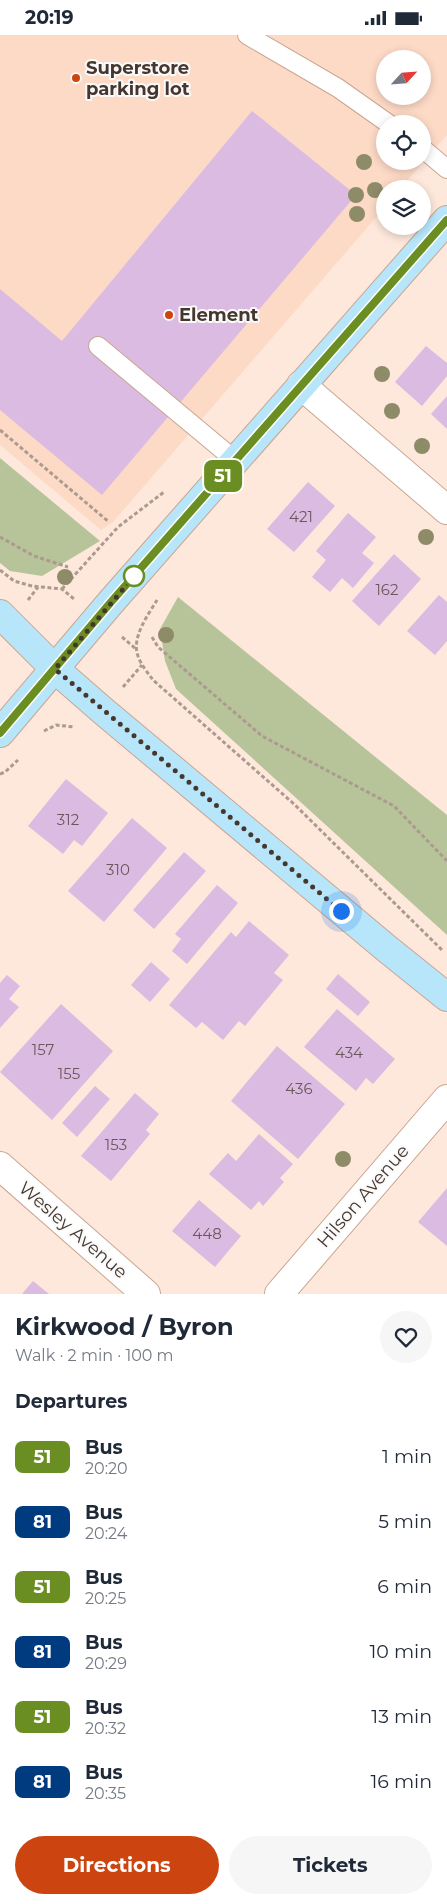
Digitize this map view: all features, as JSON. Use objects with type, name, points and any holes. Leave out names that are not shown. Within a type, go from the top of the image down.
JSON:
[{"type":"main road","points":[[0,733],[111,602],[447,220]]},
{"type":"main road","points":[[0,614],[55,669],[386,948],[447,997]]},
{"type":"street","points":[[301,385],[447,510]]},
{"type":"street","name":"Hilson Avenue","points":[[279,1294],[447,1099]]},
{"type":"street","name":"Wesley Avenue","points":[[0,1166],[146,1294]]},
{"type":"lane","points":[[247,35],[338,87],[377,115]]},
{"type":"lane","points":[[431,156],[447,169]]},
{"type":"lane","points":[[98,346],[236,461]]},
{"type":"path","points":[[0,431],[109,522]]},
{"type":"path","points":[[0,570],[14,581],[23,584],[62,589],[118,527],[171,487]]},
{"type":"path","points":[[0,537],[34,555],[68,567]]},
{"type":"path","points":[[152,637],[158,647],[262,736],[394,806],[447,861]]},
{"type":"path","points":[[136,649],[142,665],[153,680],[294,804],[447,955]]},
{"type":"shaded area","points":[[0,35],[447,35],[447,135],[431,153],[431,115],[376,115],[376,170],[417,170],[408,180],[376,180],[376,217],[113,522],[101,530],[0,445]]},
{"type":"green space","points":[[0,458],[100,541],[42,576],[10,571],[0,563]]},
{"type":"green space","points":[[178,597],[447,815],[447,935],[176,689],[165,661],[160,629]]},
{"type":"building","name":"Element","points":[[252,111],[356,195],[102,495],[0,410],[0,289],[62,341]]},
{"type":"building","points":[[426,346],[447,363],[447,376],[422,406],[395,382]]},
{"type":"building","points":[[447,396],[447,429],[431,414]]},
{"type":"building","points":[[308,482],[335,506],[294,552],[267,529]]},
{"type":"building","points":[[348,513],[376,537],[362,553],[374,563],[353,588],[342,578],[330,592],[312,577],[326,560],[316,551]]},
{"type":"building","points":[[394,554],[421,579],[379,626],[352,601]]},
{"type":"building","points":[[439,595],[447,602],[447,641],[435,655],[407,631]]},
{"type":"building","points":[[66,779],[108,813],[82,846],[74,840],[63,854],[28,826]]},
{"type":"building","points":[[132,818],[167,848],[104,922],[68,891]]},
{"type":"building","points":[[184,852],[206,871],[154,929],[133,910]]},
{"type":"building","points":[[217,885],[238,903],[187,964],[172,951],[181,939],[175,934]]},
{"type":"building","points":[[249,921],[289,955],[274,973],[283,980],[245,1026],[239,1021],[223,1040],[202,1022],[196,1028],[169,1005],[231,932],[236,937]]},
{"type":"building","points":[[151,962],[170,979],[150,1002],[131,985]]},
{"type":"building","points":[[338,974],[370,1002],[358,1016],[326,989]]},
{"type":"building","points":[[7,975],[20,986],[9,999],[19,1007],[0,1028],[0,983]]},
{"type":"building","points":[[61,1004],[113,1051],[52,1120],[0,1072]]},
{"type":"building","points":[[337,1009],[395,1059],[373,1084],[366,1078],[356,1091],[304,1047]]},
{"type":"building","points":[[277,1046],[345,1104],[298,1159],[231,1101]]},
{"type":"building","points":[[95,1086],[110,1099],[77,1137],[62,1123]]},
{"type":"building","points":[[135,1093],[159,1114],[146,1130],[150,1134],[111,1181],[81,1156]]},
{"type":"building","points":[[259,1134],[293,1164],[280,1178],[284,1182],[263,1206],[259,1201],[251,1210],[209,1174],[228,1153],[236,1161]]},
{"type":"building","points":[[447,1188],[447,1246],[418,1222]]},
{"type":"building","points":[[199,1200],[241,1236],[215,1267],[172,1231]]},
{"type":"building","points":[[33,1281],[49,1294],[22,1294]]},
{"type":"bus line","name":"51","points":[[0,733],[111,602],[447,220]]},
{"type":"place","name":"Superstore parking lot","points":[[76,78]]},
{"type":"place","name":"Element","points":[[169,315]]},
{"type":"route","points":[[134,576],[137,573],[55,669],[341,911]]}]
